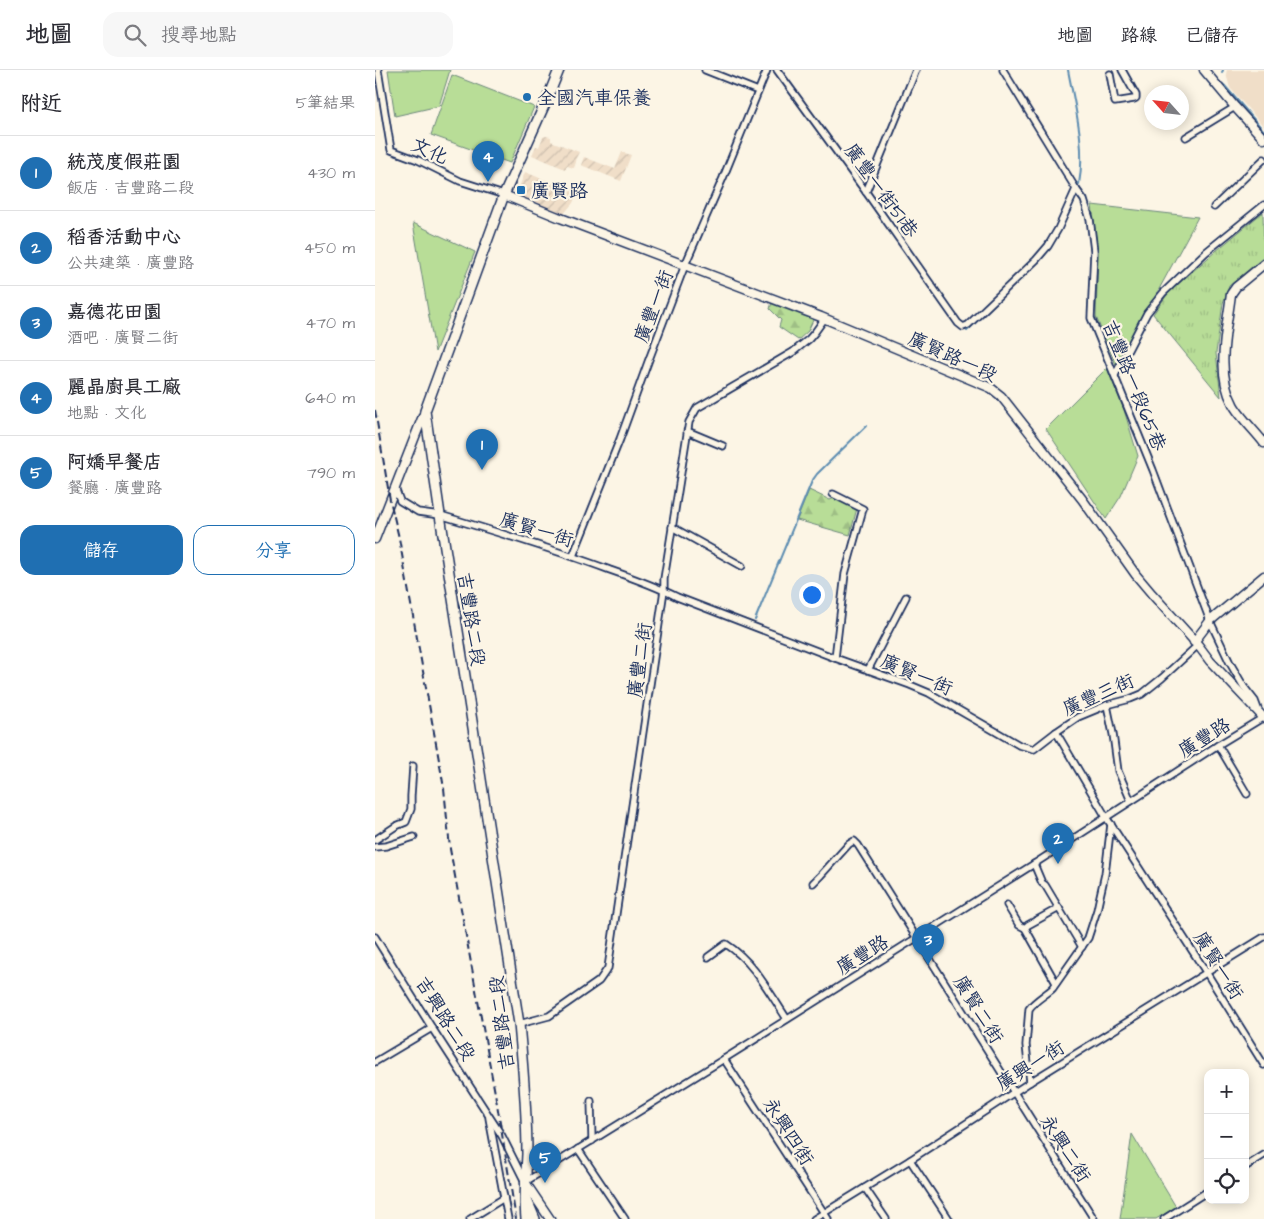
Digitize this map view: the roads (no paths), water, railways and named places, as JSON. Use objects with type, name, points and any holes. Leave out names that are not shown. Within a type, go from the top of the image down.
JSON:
[{"type":"main road","name":"吉豐路二段","points":[[526,1219],[525,1182],[527,1154],[519,1024],[425,411],[504,195],[559,70]]},
{"type":"main road","name":"吉豐路二段","points":[[525,1195],[535,1215],[535,1219]]},
{"type":"street","name":"文化","points":[[378,70],[391,150],[418,160],[460,181],[504,195]]},
{"type":"street","points":[[705,70],[758,91]]},
{"type":"street","name":"廣豐一街","points":[[573,556],[620,440],[685,265],[767,70]]},
{"type":"street","name":"廣豐一街51巷","points":[[777,70],[958,323],[963,327],[968,325],[1048,246],[1076,189]]},
{"type":"street","points":[[865,192],[916,70]]},
{"type":"street","name":"吉豐路一段65巷","points":[[1003,70],[1084,200],[1090,219],[1094,251],[1091,318],[1153,470],[1210,621],[1230,663],[1255,701],[1262,716]]},
{"type":"street","points":[[1109,74],[1115,102],[1137,98],[1122,70]]},
{"type":"street","points":[[1204,70],[1264,139]]},
{"type":"street","points":[[1186,136],[1235,107]]},
{"type":"street","points":[[1214,207],[1264,158]]},
{"type":"street","name":"廣賢路一段","points":[[504,195],[825,318],[991,388],[1001,396],[1082,499],[1147,588],[1210,661],[1262,716]]},
{"type":"street","points":[[1115,375],[1147,313],[1163,293],[1207,252],[1264,205]]},
{"type":"street","points":[[1264,264],[1236,287],[1231,294],[1223,356],[1227,393],[1234,406],[1264,443]]},
{"type":"street","name":"廣豐二街","points":[[519,1024],[549,1016],[599,981],[608,968],[664,590],[664,579],[689,422],[697,408],[793,352],[809,339],[825,318]]},
{"type":"street","points":[[375,540],[425,411]]},
{"type":"street","points":[[687,431],[723,446]]},
{"type":"street","name":"廣賢一街","points":[[395,488],[400,502],[418,512],[440,515],[573,556],[929,693],[1019,745],[1034,749],[1056,732],[1106,817],[1264,1065]]},
{"type":"street","points":[[833,494],[863,508],[845,574],[835,658]]},
{"type":"street","points":[[672,528],[742,566]]},
{"type":"street","name":"廣豐三街","points":[[1056,732],[1078,717],[1142,694],[1162,678],[1196,643],[1210,621],[1264,576]]},
{"type":"street","points":[[868,670],[906,597]]},
{"type":"street","points":[[1107,705],[1118,771],[1131,801]]},
{"type":"street","name":"廣豐路","points":[[525,1182],[1034,864],[1262,716]]},
{"type":"street","points":[[1218,745],[1247,794]]},
{"type":"street","points":[[375,840],[396,826],[406,822],[411,809],[413,766]]},
{"type":"street","points":[[1030,1082],[1026,1045],[1029,1009],[1046,995],[1056,983],[1088,938],[1097,910],[1105,874],[1111,824]]},
{"type":"street","points":[[375,847],[414,838]]},
{"type":"street","name":"廣賢二街","points":[[813,883],[854,841],[1013,1093]]},
{"type":"street","points":[[1034,864],[1042,883],[1082,947]]},
{"type":"street","points":[[1007,905],[1019,925],[1025,928],[1056,983]]},
{"type":"street","points":[[1025,928],[1059,908]]},
{"type":"street","name":"吉興路二段","points":[[375,937],[488,1113],[525,1182],[550,1219]]},
{"type":"street","name":"廣興一街","points":[[814,1219],[1264,937]]},
{"type":"street","points":[[707,957],[726,944],[736,951],[750,964],[787,1019]]},
{"type":"street","points":[[375,1062],[432,1028]]},
{"type":"street","name":"永興四街","points":[[724,1059],[828,1219]]},
{"type":"street","name":"永興二街","points":[[1013,1093],[1094,1219]]},
{"type":"street","points":[[591,1101],[592,1141]]},
{"type":"street","points":[[488,1113],[508,1219]]},
{"type":"street","points":[[578,1149],[625,1219]]},
{"type":"street","points":[[1249,1164],[1264,1155]]},
{"type":"street","points":[[910,1160],[949,1219]]},
{"type":"street","points":[[865,1188],[886,1219]]},
{"type":"street","points":[[1164,1219],[1204,1194]]},
{"type":"street","points":[[470,1219],[504,1198]]},
{"type":"waterway","points":[[1068,70],[1080,141],[1081,170],[1079,184]]},
{"type":"waterway","points":[[1224,85],[1264,131]]},
{"type":"waterway","points":[[967,331],[1046,253],[1061,229],[1073,203]]},
{"type":"waterway","points":[[755,620],[812,481],[866,426]]},
{"type":"railway","points":[[375,410],[444,788],[450,849],[516,1219]]},
{"type":"place","name":"全國汽車保養","points":[[527,97]]},
{"type":"place","name":"麗晶廚具工廠","points":[[488,182]]},
{"type":"place","name":"廣賢路","points":[[521,190]]},
{"type":"place","name":"統茂度假莊園","points":[[482,470]]},
{"type":"place","name":"稻香活動中心","points":[[1058,864]]},
{"type":"place","name":"嘉德花田園","points":[[928,965]]},
{"type":"place","name":"阿嬌早餐店","points":[[545,1183]]}]
